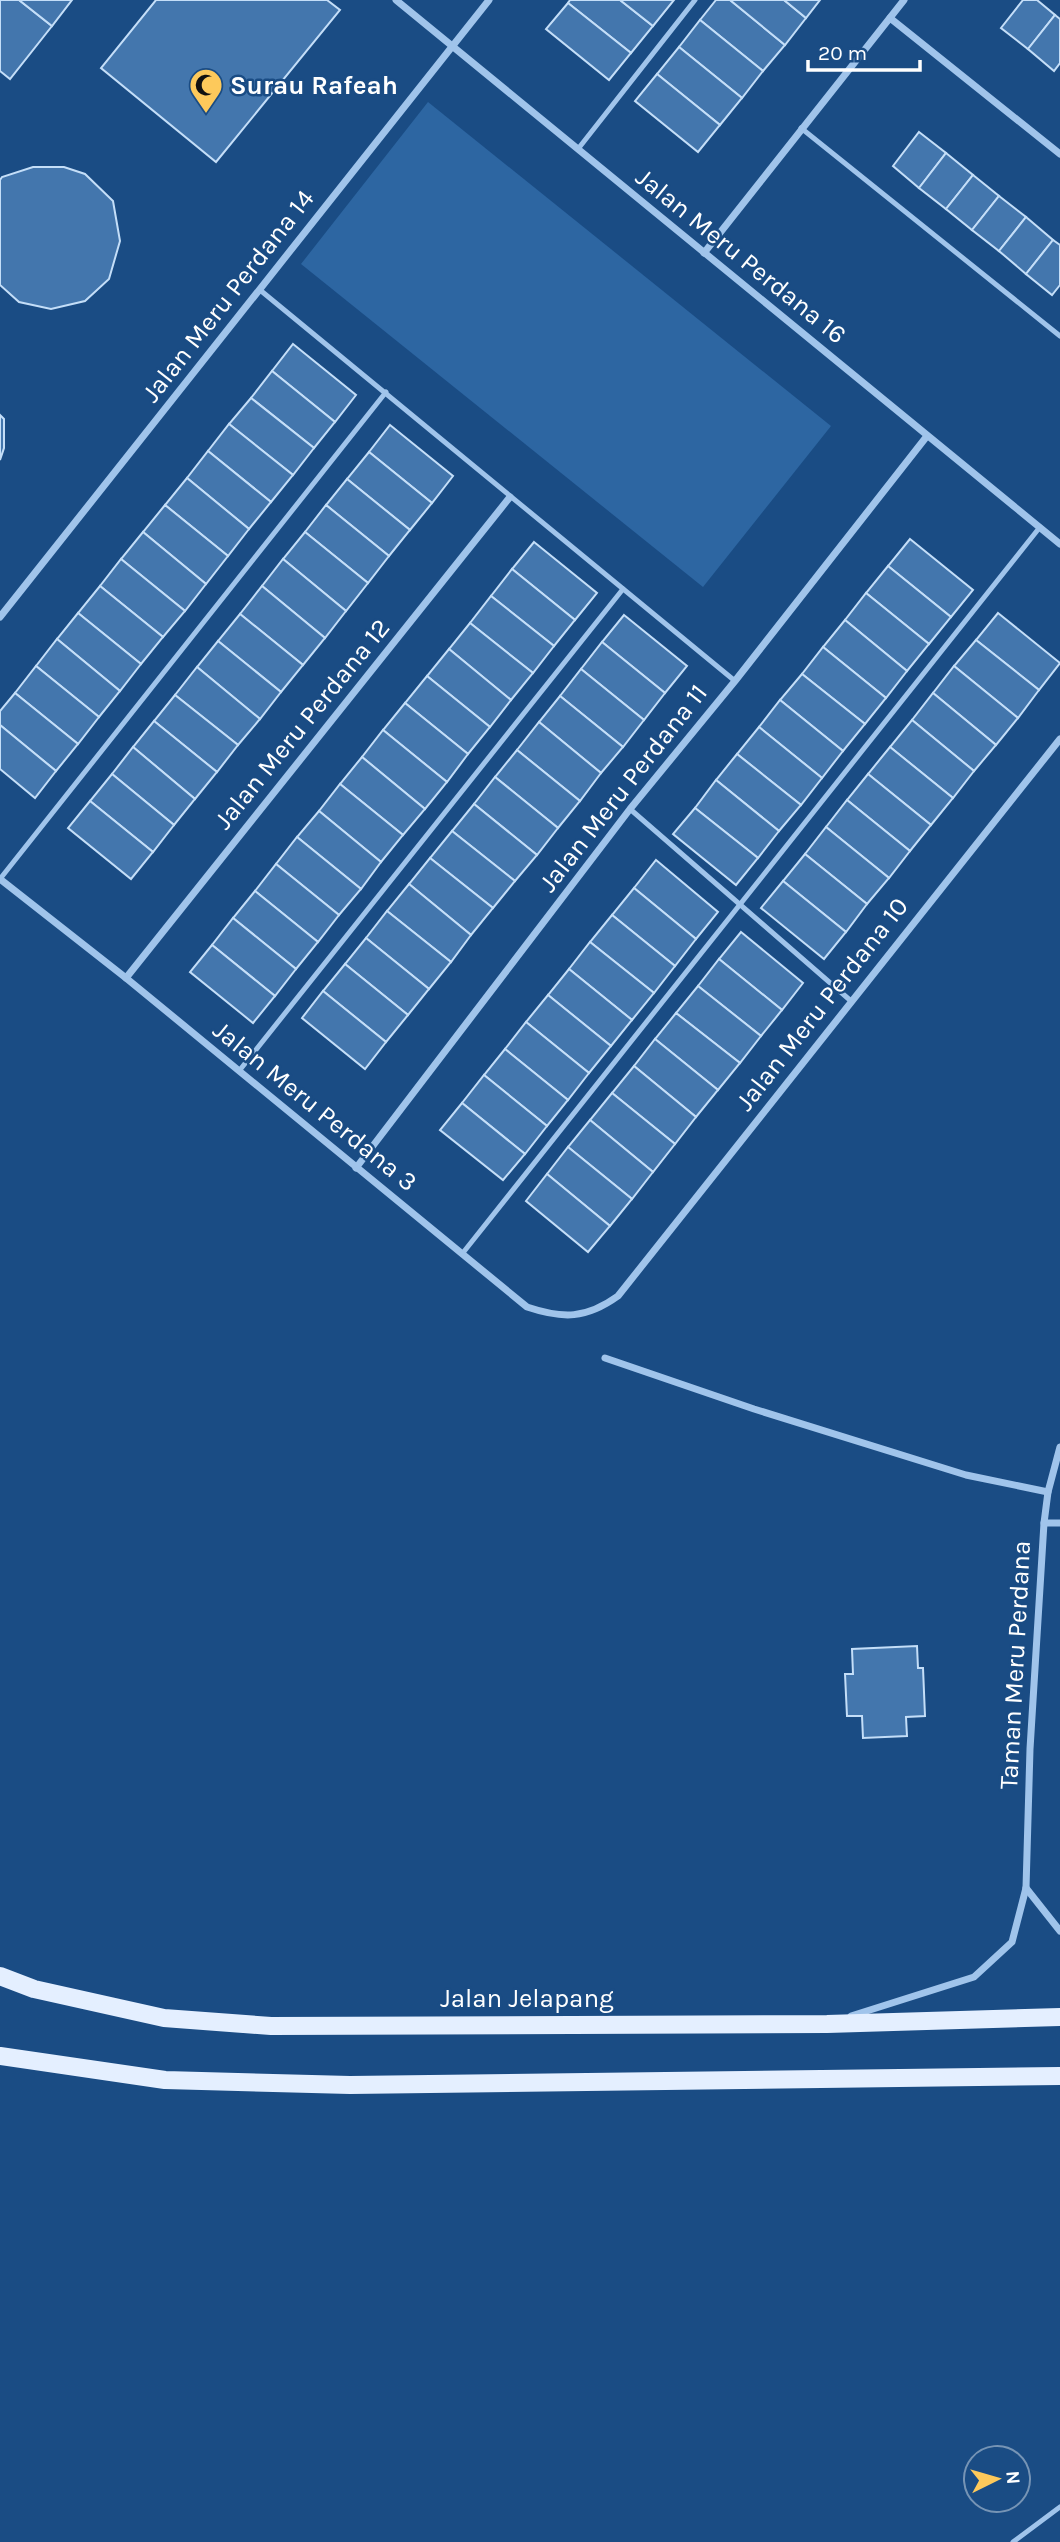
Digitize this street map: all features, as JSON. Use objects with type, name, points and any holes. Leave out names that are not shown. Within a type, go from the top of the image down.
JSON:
[{"type":"main road","name":"Jalan Jelapang","points":[[0,1976],[34,1989],[164,2018],[271,2026],[827,2024],[1060,2017]]},
{"type":"main road","points":[[0,2056],[165,2080],[350,2085],[1060,2076]]},
{"type":"street","name":"Jalan Meru Perdana 16","points":[[396,0],[1060,544]]},
{"type":"street","name":"Jalan Meru Perdana 14","points":[[0,617],[489,0]]},
{"type":"street","points":[[704,253],[904,0]]},
{"type":"street","points":[[890,18],[1060,153]]},
{"type":"street","name":"Jalan Meru Perdana 11","points":[[356,1168],[630,809],[735,681],[927,436]]},
{"type":"street","name":"Jalan Meru Perdana 12","points":[[126,978],[510,497]]},
{"type":"street","name":"Jalan Meru Perdana 10","points":[[618,1296],[1060,739]]},
{"type":"street","name":"Jalan Meru Perdana 3","points":[[0,879],[126,978],[527,1307],[550,1315],[576,1315],[600,1309],[618,1296]]},
{"type":"street","points":[[605,1358],[754,1409],[967,1475],[1048,1492]]},
{"type":"street","name":"Taman Meru Perdana","points":[[827,2024],[974,1977],[1012,1942],[1026,1888],[1030,1749],[1044,1522],[1048,1492],[1060,1447]]},
{"type":"street","points":[[1044,1522],[1060,1523]]},
{"type":"street","points":[[1026,1888],[1060,1931]]},
{"type":"lane","points":[[578,149],[695,0]]},
{"type":"lane","points":[[801,128],[1060,336]]},
{"type":"lane","points":[[260,290],[735,681]]},
{"type":"lane","points":[[0,879],[386,392]]},
{"type":"lane","points":[[462,1254],[1040,527]]},
{"type":"lane","points":[[239,1071],[623,589]]},
{"type":"lane","points":[[630,809],[851,1001]]},
{"type":"lane","points":[[1013,2542],[1060,2507]]},
{"type":"shaded area","points":[[428,102],[831,426],[703,587],[301,264]]},
{"type":"building","points":[[0,0],[19,0],[52,26],[10,79],[0,71]]},
{"type":"building","points":[[19,0],[72,0],[52,26]]},
{"type":"building","name":"Surau Rafeah","points":[[156,0],[327,0],[340,10],[216,162],[101,68]]},
{"type":"building","points":[[570,0],[620,0],[653,26],[631,53],[568,3]]},
{"type":"building","points":[[620,0],[674,0],[653,26]]},
{"type":"building","points":[[716,0],[730,0],[785,45],[763,71],[700,20]]},
{"type":"building","points":[[730,0],[784,0],[806,18],[785,45]]},
{"type":"building","points":[[784,0],[820,0],[806,18]]},
{"type":"building","points":[[1023,0],[1037,0],[1055,15],[1028,49],[1001,28]]},
{"type":"building","points":[[568,3],[631,53],[609,80],[546,29]]},
{"type":"building","points":[[1055,15],[1060,19],[1060,63],[1054,71],[1028,49]]},
{"type":"building","points":[[700,20],[763,71],[742,98],[679,47]]},
{"type":"building","points":[[679,47],[742,98],[720,125],[657,74]]},
{"type":"building","points":[[657,74],[720,125],[698,152],[635,101]]},
{"type":"building","points":[[919,132],[946,153],[919,188],[893,166]]},
{"type":"building","points":[[946,153],[973,175],[946,209],[919,188]]},
{"type":"building","points":[[33,167],[64,167],[85,174],[113,201],[120,241],[109,279],[85,301],[51,309],[19,302],[0,285],[0,180]]},
{"type":"building","points":[[973,175],[999,196],[972,230],[946,209]]},
{"type":"building","points":[[999,196],[1026,217],[999,251],[972,230]]},
{"type":"building","points":[[1026,217],[1053,240],[1026,274],[999,251]]},
{"type":"building","points":[[1053,240],[1060,245],[1060,285],[1052,295],[1026,274]]},
{"type":"building","points":[[293,344],[356,395],[335,422],[272,371]]},
{"type":"building","points":[[272,371],[335,422],[314,448],[251,398]]},
{"type":"building","points":[[251,398],[314,448],[293,475],[229,424]]},
{"type":"building","points":[[0,415],[4,419],[4,448],[0,460]]},
{"type":"building","points":[[229,424],[293,475],[271,502],[208,451]]},
{"type":"building","points":[[390,425],[453,476],[432,503],[369,452]]},
{"type":"building","points":[[208,451],[271,502],[249,529],[187,478]]},
{"type":"building","points":[[369,452],[432,503],[410,530],[347,479]]},
{"type":"building","points":[[187,478],[249,529],[228,556],[165,505]]},
{"type":"building","points":[[347,479],[410,530],[389,556],[326,505]]},
{"type":"building","points":[[165,505],[228,556],[206,584],[143,532]]},
{"type":"building","points":[[326,505],[389,556],[368,583],[305,532]]},
{"type":"building","points":[[143,532],[206,584],[185,611],[121,559]]},
{"type":"building","points":[[305,532],[368,583],[346,611],[283,559]]},
{"type":"building","points":[[910,539],[973,590],[951,617],[888,566]]},
{"type":"building","points":[[534,542],[597,593],[575,620],[512,569]]},
{"type":"building","points":[[121,559],[185,611],[163,637],[100,586]]},
{"type":"building","points":[[283,559],[346,611],[325,638],[262,586]]},
{"type":"building","points":[[888,566],[951,617],[929,644],[866,593]]},
{"type":"building","points":[[512,569],[575,620],[554,646],[491,596]]},
{"type":"building","points":[[100,586],[163,637],[141,664],[78,613]]},
{"type":"building","points":[[262,586],[325,638],[303,665],[240,614]]},
{"type":"building","points":[[866,593],[929,644],[907,671],[845,620]]},
{"type":"building","points":[[491,596],[554,646],[533,673],[470,623]]},
{"type":"building","points":[[78,613],[141,664],[120,691],[57,639]]},
{"type":"building","points":[[998,613],[1060,663],[1039,690],[976,640]]},
{"type":"building","points":[[240,614],[303,665],[281,692],[218,641]]},
{"type":"building","points":[[624,615],[687,666],[665,693],[602,642]]},
{"type":"building","points":[[845,620],[907,671],[886,698],[823,647]]},
{"type":"building","points":[[470,623],[533,673],[511,700],[449,649]]},
{"type":"building","points":[[57,639],[120,691],[99,717],[36,666]]},
{"type":"building","points":[[976,640],[1039,690],[1018,718],[954,666]]},
{"type":"building","points":[[218,641],[281,692],[260,719],[197,667]]},
{"type":"building","points":[[602,642],[665,693],[644,720],[581,669]]},
{"type":"building","points":[[823,647],[886,698],[865,724],[802,674]]},
{"type":"building","points":[[449,649],[511,700],[490,727],[427,676]]},
{"type":"building","points":[[36,666],[99,717],[78,744],[15,693]]},
{"type":"building","points":[[954,666],[1018,718],[996,745],[933,693]]},
{"type":"building","points":[[197,667],[260,719],[238,745],[175,695]]},
{"type":"building","points":[[581,669],[644,720],[623,747],[560,696]]},
{"type":"building","points":[[802,674],[865,724],[843,751],[780,700]]},
{"type":"building","points":[[427,676],[490,727],[468,754],[405,703]]},
{"type":"building","points":[[15,693],[78,744],[56,771],[0,725],[0,711]]},
{"type":"building","points":[[933,693],[996,745],[974,771],[912,720]]},
{"type":"building","points":[[175,695],[238,745],[217,772],[154,721]]},
{"type":"building","points":[[560,696],[623,747],[601,773],[539,722]]},
{"type":"building","points":[[780,700],[843,751],[822,778],[759,727]]},
{"type":"building","points":[[405,703],[468,754],[447,782],[383,730]]},
{"type":"building","points":[[912,720],[974,771],[953,798],[890,747]]},
{"type":"building","points":[[154,721],[217,772],[195,799],[133,747]]},
{"type":"building","points":[[539,722],[601,773],[580,801],[517,750]]},
{"type":"building","points":[[0,725],[56,771],[35,798],[0,769]]},
{"type":"building","points":[[759,727],[822,778],[801,805],[737,754]]},
{"type":"building","points":[[383,730],[447,782],[425,809],[362,757]]},
{"type":"building","points":[[133,747],[195,799],[174,825],[112,774]]},
{"type":"building","points":[[890,747],[953,798],[931,825],[868,774]]},
{"type":"building","points":[[517,750],[580,801],[558,828],[495,777]]},
{"type":"building","points":[[737,754],[801,805],[779,831],[716,780]]},
{"type":"building","points":[[362,757],[425,809],[403,835],[340,784]]},
{"type":"building","points":[[112,774],[174,825],[153,852],[90,801]]},
{"type":"building","points":[[868,774],[931,825],[910,851],[847,800]]},
{"type":"building","points":[[495,777],[558,828],[537,855],[474,804]]},
{"type":"building","points":[[716,780],[779,831],[758,858],[695,808]]},
{"type":"building","points":[[340,784],[403,835],[381,862],[319,811]]},
{"type":"building","points":[[847,800],[910,851],[889,878],[826,827]]},
{"type":"building","points":[[90,801],[153,852],[131,879],[68,828]]},
{"type":"building","points":[[474,804],[537,855],[515,881],[452,831]]},
{"type":"building","points":[[695,808],[758,858],[736,885],[673,834]]},
{"type":"building","points":[[319,811],[381,862],[361,889],[297,837]]},
{"type":"building","points":[[826,827],[889,878],[867,904],[805,854]]},
{"type":"building","points":[[452,831],[515,881],[493,908],[430,858]]},
{"type":"building","points":[[297,837],[361,889],[339,915],[276,864]]},
{"type":"building","points":[[805,854],[867,904],[846,932],[783,881]]},
{"type":"building","points":[[430,858],[493,908],[471,935],[409,884]]},
{"type":"building","points":[[656,860],[718,912],[696,939],[634,888]]},
{"type":"building","points":[[276,864],[339,915],[318,942],[255,891]]},
{"type":"building","points":[[783,881],[846,932],[824,959],[761,908]]},
{"type":"building","points":[[409,884],[471,935],[451,962],[387,911]]},
{"type":"building","points":[[634,888],[696,939],[675,966],[612,915]]},
{"type":"building","points":[[255,891],[318,942],[296,969],[233,918]]},
{"type":"building","points":[[387,911],[451,962],[429,989],[366,938]]},
{"type":"building","points":[[612,915],[675,966],[654,993],[590,942]]},
{"type":"building","points":[[233,918],[296,969],[275,996],[212,945]]},
{"type":"building","points":[[741,932],[803,983],[782,1010],[719,959]]},
{"type":"building","points":[[366,938],[429,989],[408,1015],[345,964]]},
{"type":"building","points":[[590,942],[654,993],[632,1020],[569,969]]},
{"type":"building","points":[[212,945],[275,996],[253,1023],[190,972]]},
{"type":"building","points":[[719,959],[782,1010],[761,1036],[698,986]]},
{"type":"building","points":[[345,964],[408,1015],[386,1042],[323,991]]},
{"type":"building","points":[[569,969],[632,1020],[611,1046],[548,995]]},
{"type":"building","points":[[698,986],[761,1036],[740,1063],[676,1013]]},
{"type":"building","points":[[323,991],[386,1042],[365,1069],[302,1018]]},
{"type":"building","points":[[548,995],[611,1046],[589,1073],[526,1022]]},
{"type":"building","points":[[676,1013],[740,1063],[718,1090],[655,1039]]},
{"type":"building","points":[[526,1022],[589,1073],[568,1100],[505,1049]]},
{"type":"building","points":[[655,1039],[718,1090],[696,1117],[634,1066]]},
{"type":"building","points":[[505,1049],[568,1100],[547,1126],[484,1075]]},
{"type":"building","points":[[634,1066],[696,1117],[675,1144],[612,1093]]},
{"type":"building","points":[[484,1075],[547,1126],[525,1154],[462,1103]]},
{"type":"building","points":[[612,1093],[675,1144],[653,1172],[590,1120]]},
{"type":"building","points":[[462,1103],[525,1154],[503,1180],[440,1130]]},
{"type":"building","points":[[590,1120],[653,1172],[632,1199],[568,1147]]},
{"type":"building","points":[[568,1147],[632,1199],[610,1226],[547,1174]]},
{"type":"building","points":[[547,1174],[610,1226],[588,1252],[526,1201]]},
{"type":"building","points":[[917,1646],[918,1668],[923,1668],[925,1716],[906,1717],[907,1736],[863,1738],[862,1716],[847,1716],[845,1674],[853,1674],[852,1649]]},
{"type":"place","name":"Surau Rafeah","points":[[206,115]]}]
